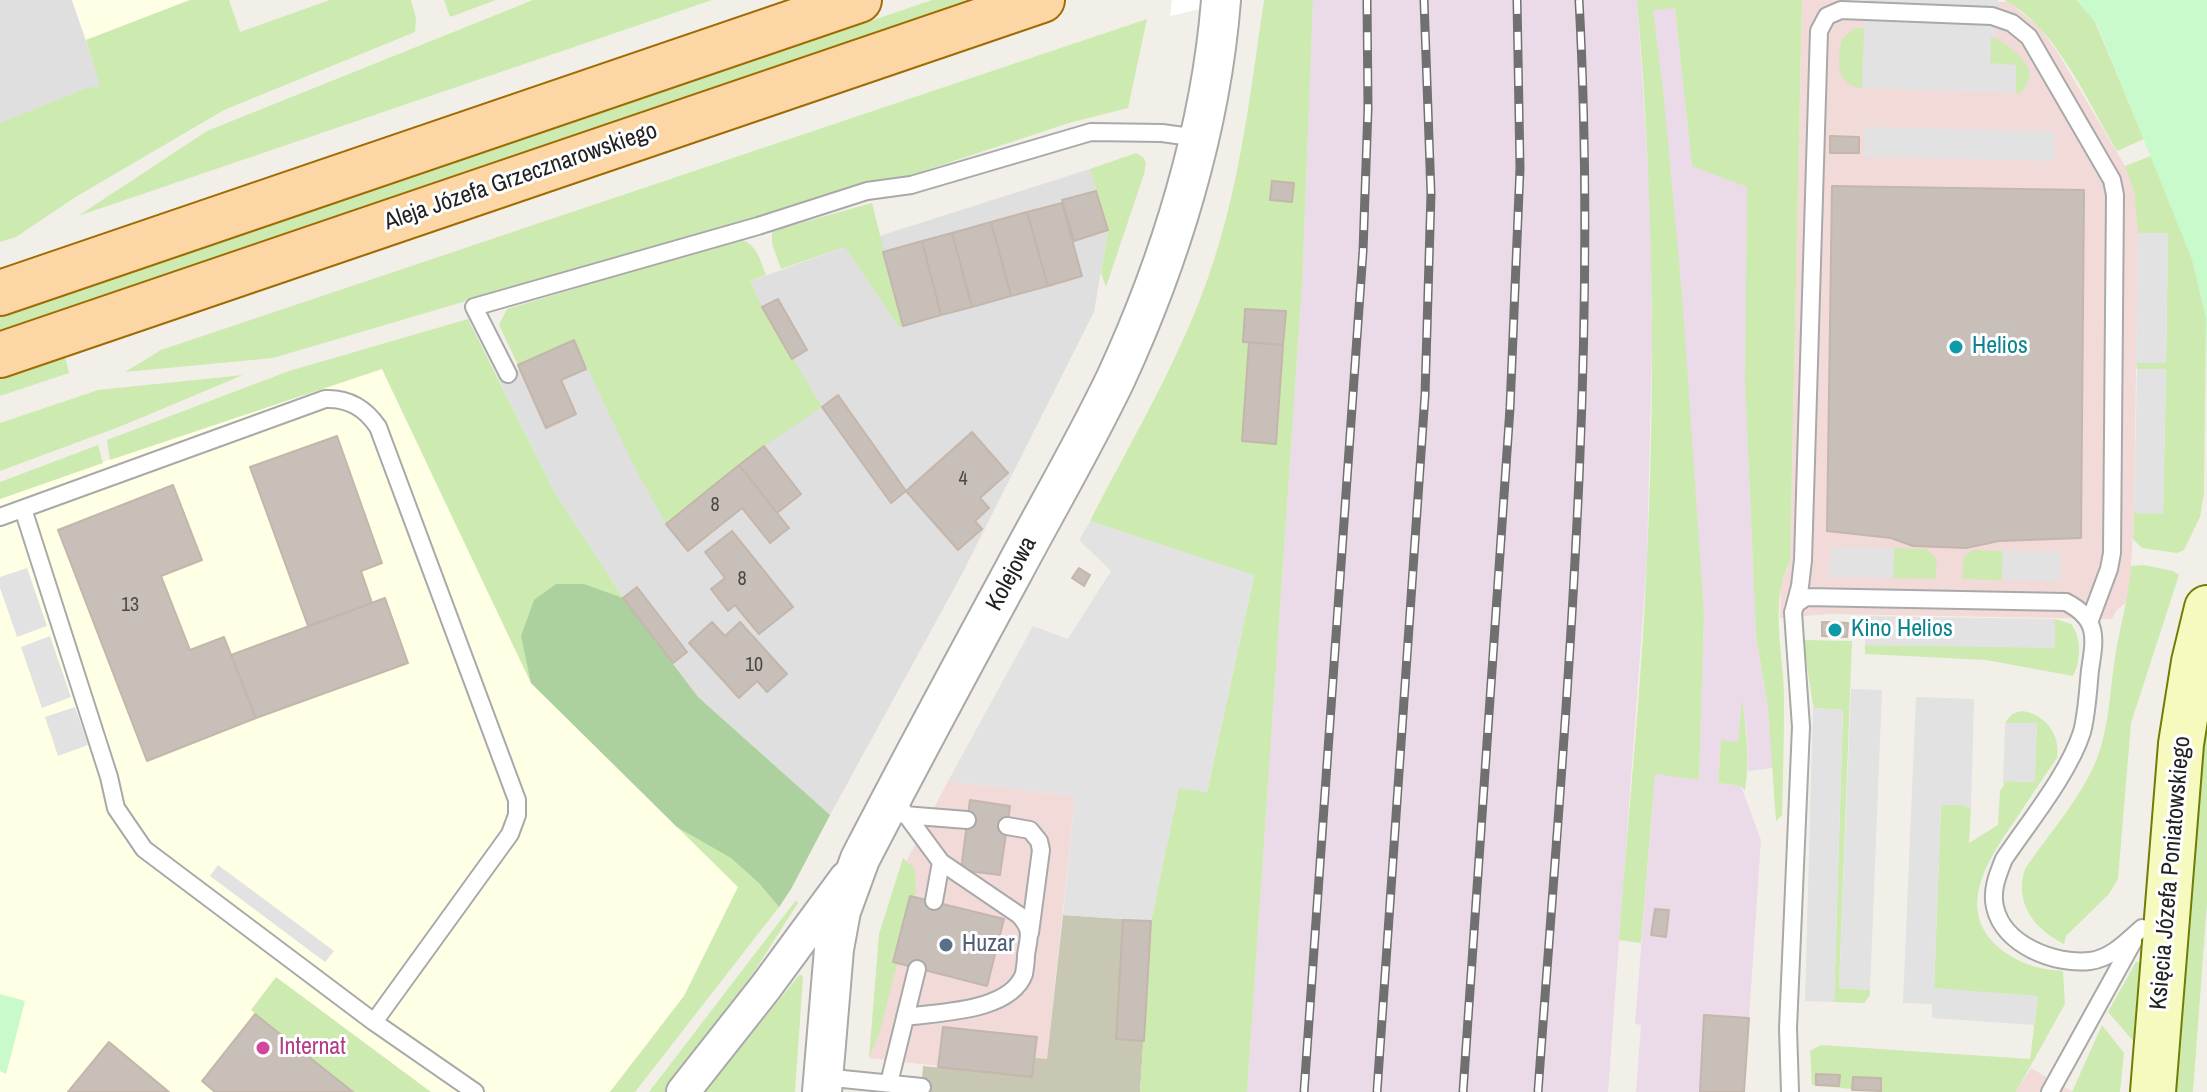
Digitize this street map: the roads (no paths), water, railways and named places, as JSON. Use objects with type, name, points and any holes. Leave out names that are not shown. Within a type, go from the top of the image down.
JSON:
[{"type":"main road","points":[[0,293],[859,0]]},
{"type":"main road","name":"Aleja Józefa Grzecznarowskiego","points":[[0,355],[1042,0]]},
{"type":"main road","name":"Księcia Józefa Poniatowskiego","points":[[2153,1092],[2181,744],[2194,662],[2207,608]]},
{"type":"street","name":"Kolejowa","points":[[683,1092],[765,988],[898,805],[1116,377],[1167,248],[1198,138],[1215,53],[1221,2]]},
{"type":"street","points":[[823,1084],[836,936],[841,911],[860,859]]},
{"type":"lane","points":[[1790,1092],[1788,1028],[1801,727],[1794,609],[1803,571],[1819,31],[1827,16],[1841,10],[1992,16],[2012,23],[2029,37],[2112,180],[2115,195],[2112,553],[2090,620],[2094,642],[2083,729],[2070,759],[2004,859],[1997,877],[1995,907],[1999,918],[2016,940],[2048,956],[2090,961],[2119,948],[2142,928]]},
{"type":"lane","points":[[508,374],[474,307],[758,226],[867,191],[911,185],[1091,132],[1162,133],[1198,138]]},
{"type":"lane","points":[[0,517],[325,399],[340,399],[368,412],[378,427],[517,800],[517,815],[510,834],[374,1022]]},
{"type":"lane","points":[[23,509],[109,777],[116,808],[144,849],[374,1022],[475,1092]]},
{"type":"lane","points":[[1794,609],[1800,600],[1812,596],[2066,602],[2090,620]]},
{"type":"lane","points":[[898,805],[967,820]]},
{"type":"lane","points":[[898,805],[941,862],[1019,915],[1028,925],[1030,934]]},
{"type":"lane","points":[[905,1017],[991,1004],[1008,994],[1023,974],[1041,850],[1039,841],[1030,830],[1007,826]]},
{"type":"lane","points":[[934,901],[941,862]]},
{"type":"lane","points":[[2050,1092],[2172,875]]},
{"type":"lane","points":[[889,1083],[917,969]]},
{"type":"lane","points":[[823,1084],[889,1083],[922,1087]]},
{"type":"railway","points":[[1304,1092],[1363,251],[1368,108],[1367,0]]},
{"type":"railway","points":[[1377,1092],[1425,395],[1431,194],[1424,0]]},
{"type":"railway","points":[[1463,1092],[1510,408],[1520,168],[1517,0]]},
{"type":"railway","points":[[1538,1092],[1568,683],[1582,410],[1585,273],[1579,0]]},
{"type":"place","name":"Helios","points":[[1956,347]]},
{"type":"place","name":"Kino Helios","points":[[1835,630]]},
{"type":"place","name":"Huzar","points":[[946,945]]},
{"type":"place","name":"Internat","points":[[263,1048]]}]
